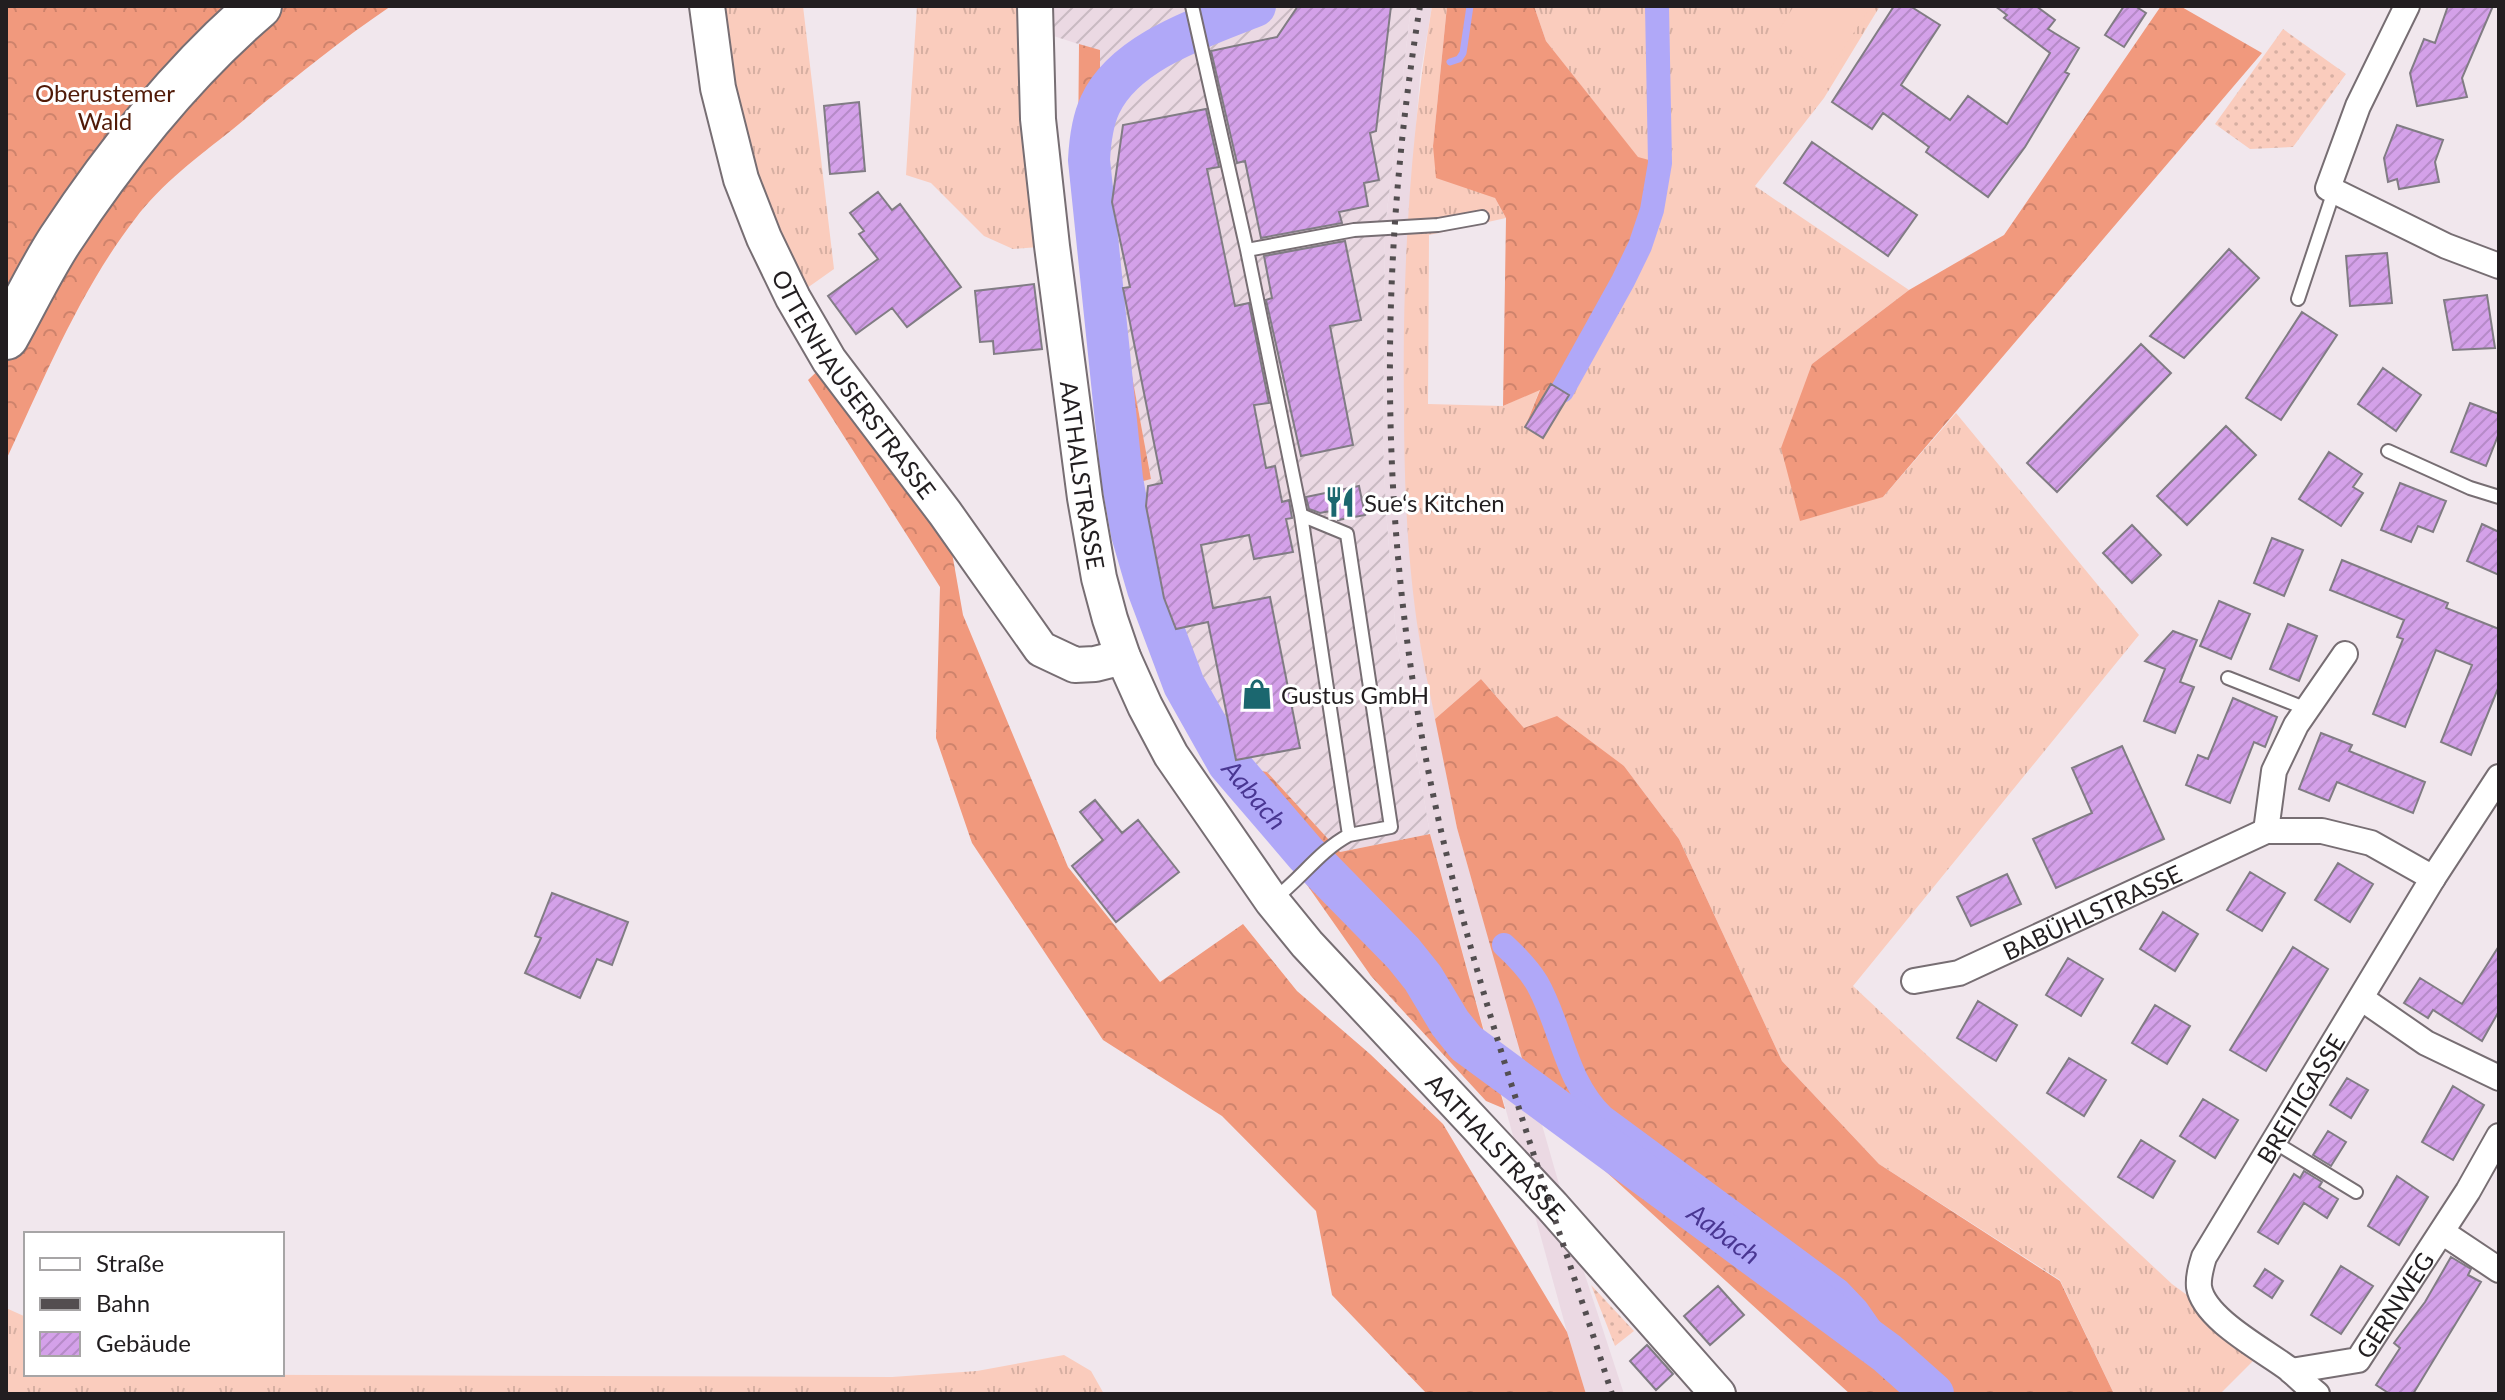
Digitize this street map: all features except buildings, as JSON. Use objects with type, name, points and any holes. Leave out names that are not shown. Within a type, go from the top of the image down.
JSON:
[{"type":"highway","points":[[6,300],[47,227],[102,150],[158,82],[233,6]]},
{"type":"highway","points":[[6,337],[58,243],[128,144],[189,74],[259,6]]},
{"type":"main road","name":"OTTENHAUSERSTRASSE","points":[[707,6],[718,88],[741,179],[764,238],[793,298],[829,360],[945,513],[1041,649],[1075,665],[1123,657]]},
{"type":"main road","name":"AATHALSTRASSE","points":[[1035,6],[1038,119],[1052,246],[1085,498],[1099,578],[1123,657],[1171,755],[1272,901],[1324,963],[1552,1206],[1718,1394]]},
{"type":"street","points":[[2407,6],[2358,106],[2328,188],[2446,246],[2499,266]]},
{"type":"street","points":[[2266,831],[2274,771],[2296,725],[2345,654]]},
{"type":"street","name":"BREITIGASSE","points":[[2317,1394],[2291,1371],[2215,1316],[2199,1288],[2199,1273],[2204,1257],[2433,878],[2499,778]]},
{"type":"street","name":"BABÜHLSTRASSE","points":[[1914,981],[1959,973],[2266,831],[2322,831],[2371,843],[2433,878]]},
{"type":"street","points":[[2361,998],[2426,1043],[2499,1078]]},
{"type":"street","name":"GERNWEG","points":[[2291,1371],[2358,1360],[2442,1232],[2499,1136]]},
{"type":"street","name":"GERNWEG","points":[[2442,1232],[2499,1270]]},
{"type":"lane","points":[[1192,6],[1247,250],[1301,515],[1349,835]]},
{"type":"lane","points":[[2298,299],[2334,191]]},
{"type":"lane","points":[[1247,250],[1354,230],[1438,225],[1482,217]]},
{"type":"lane","points":[[2388,451],[2470,488],[2499,497]]},
{"type":"lane","points":[[1272,901],[1301,877],[1328,846],[1349,835],[1391,827],[1347,534],[1301,515]]},
{"type":"lane","points":[[2228,678],[2307,709]]},
{"type":"lane","points":[[2274,1142],[2356,1192]]},
{"type":"shaded area","points":[[1035,6],[1411,6],[1385,228],[1383,443],[1396,635],[1430,834],[1340,852],[1267,772],[1229,764],[1163,619],[1136,482],[1151,479],[1100,202],[1100,51],[1035,30]]},
{"type":"shaded area","points":[[1411,6],[1432,6],[1420,77],[1408,225],[1419,635],[1457,828],[1585,1275],[1624,1394],[1586,1394],[1567,1332],[1430,834],[1396,635],[1383,443],[1385,228]]},
{"type":"green space","name":"Oberustemer Wald","points":[[6,6],[391,6],[291,81],[181,171],[146,206],[115,246],[80,305],[6,460]]},
{"type":"green space","points":[[707,6],[803,6],[834,269],[793,298]]},
{"type":"green space","points":[[917,6],[1035,6],[1052,246],[1013,249],[984,236],[931,183],[906,175]]},
{"type":"green space","points":[[1432,6],[1447,6],[1433,146],[1495,198],[1506,218],[1429,235],[1428,404],[1503,406],[1540,389],[1525,427],[1542,438],[1568,396],[1562,391],[1622,281],[1660,163],[1638,158],[1546,41],[1534,6],[1880,6],[1824,98],[1755,186],[1909,290],[1812,364],[1883,497],[1956,413],[2139,635],[1853,986],[2172,1284],[2263,1351],[2220,1394],[2114,1394],[2060,1280],[1879,1164],[1782,1061],[1679,839],[1624,766],[1524,728],[1481,679],[1435,719],[1419,636],[1409,550],[1404,355],[1406,255],[1413,155]]},
{"type":"green space","points":[[1447,6],[1534,6],[1546,41],[1638,157],[1660,163],[1652,212],[1624,282],[1562,391],[1551,385],[1525,427],[1540,390],[1503,406],[1506,218],[1495,198],[1436,178],[1433,146]]},
{"type":"green space","points":[[1794,6],[1871,6],[1827,74],[1774,38]]},
{"type":"green space","points":[[2161,6],[2180,6],[2262,53],[1883,497],[1800,521],[1781,448],[1812,364],[1909,290],[2004,235]]},
{"type":"green space","points":[[2283,29],[2346,74],[2293,147],[2250,149],[2215,124]]},
{"type":"green space","points":[[1079,44],[1100,50],[1100,202],[1151,479],[1136,483],[1163,619],[1229,764],[1267,772],[1340,852],[1430,834],[1505,1109],[1486,1101],[1371,976],[1293,865],[1249,816],[1211,765],[1151,647],[1127,565],[1107,476],[1078,154]]},
{"type":"green space","points":[[829,360],[945,513],[963,615],[1068,867],[1160,982],[1243,924],[1297,991],[1370,1054],[1443,1124],[1567,1332],[1586,1394],[1427,1394],[1332,1295],[1316,1211],[1222,1116],[1103,1040],[972,843],[936,738],[940,587],[808,380]]},
{"type":"green space","points":[[1481,679],[1524,728],[1557,716],[1624,766],[1679,839],[1782,1061],[1879,1164],[2060,1281],[2114,1394],[1850,1394],[1536,1108],[1457,828],[1435,719]]},
{"type":"green space","points":[[1591,1285],[1634,1331],[1615,1346]]},
{"type":"green space","points":[[6,1308],[24,1316],[24,1376],[892,1377],[977,1371],[1064,1355],[1091,1371],[1104,1394],[6,1394]]},
{"type":"waterway","points":[[1255,6],[1260,18]]},
{"type":"waterway","name":"Aabach","points":[[1255,6],[1167,43],[1127,70],[1100,105],[1090,146],[1122,479],[1132,534],[1148,589],[1184,685],[1228,763],[1306,854],[1403,953],[1466,1043],[1887,1353],[1933,1394]]},
{"type":"waterway","points":[[1450,62],[1459,59],[1463,53],[1470,6]]},
{"type":"waterway","points":[[1562,391],[1623,281],[1640,246],[1652,210],[1660,163],[1657,6]]},
{"type":"waterway","points":[[1504,945],[1537,983],[1580,1087],[1603,1117],[1839,1291],[1857,1310],[1887,1353]]},
{"type":"railway","points":[[1420,6],[1405,110],[1391,318],[1390,422],[1395,526],[1406,629],[1421,732],[1460,906],[1521,1116],[1612,1394]]},
{"type":"place","name":"Sue‘s Kitchen","points":[[1340,502]]},
{"type":"place","name":"Gustus GmbH","points":[[1257,694]]}]
